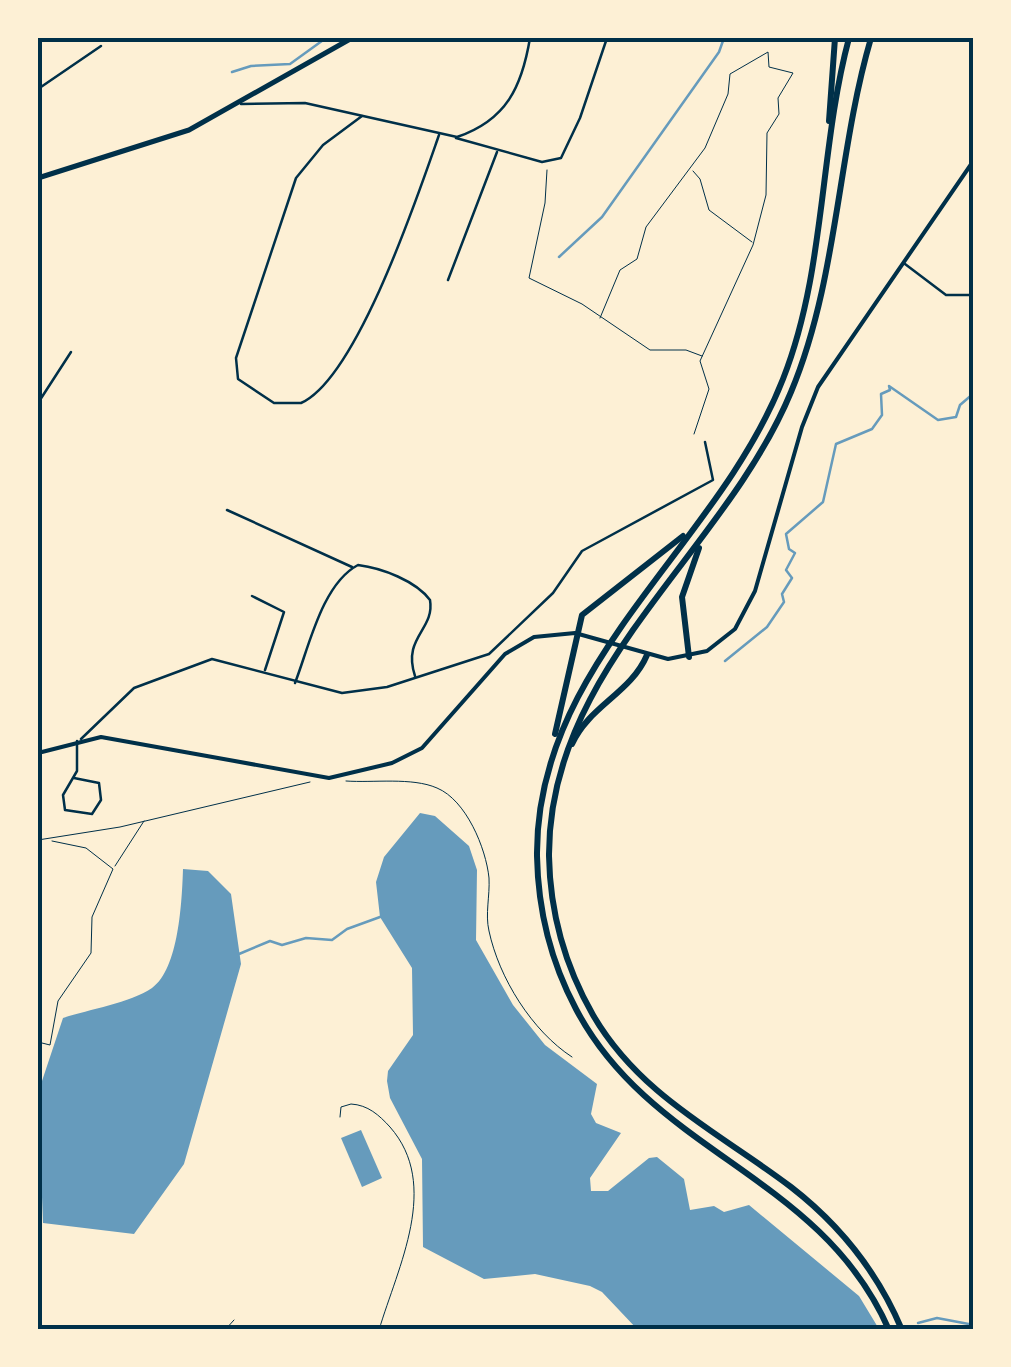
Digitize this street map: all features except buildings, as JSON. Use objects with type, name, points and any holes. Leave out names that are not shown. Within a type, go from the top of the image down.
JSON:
[{"type":"highway","points":[[826,172],[835,38]]},
{"type":"highway","points":[[542,794],[555,744],[582,685],[759,431],[790,361],[807,300],[849,38]]},
{"type":"highway","points":[[871,38],[806,352],[770,436],[594,689],[560,772],[550,836],[553,900],[569,963],[596,1020],[626,1062],[663,1098],[790,1186],[829,1220],[870,1270],[903,1330]]},
{"type":"highway","points":[[709,506],[662,557],[590,605],[575,632],[542,794],[537,859],[544,923],[564,984],[595,1042],[656,1108],[774,1190],[823,1231],[864,1282],[889,1330]]},
{"type":"highway","points":[[689,657],[682,618],[684,584],[695,555],[720,512]]},
{"type":"highway","points":[[560,772],[582,726],[632,681],[647,655]]},
{"type":"main road","points":[[38,178],[162,141],[352,38]]},
{"type":"street","points":[[453,137],[465,134],[510,104],[525,68],[530,38]]},
{"type":"street","points":[[236,104],[305,103],[548,162],[561,158],[568,148],[607,38]]},
{"type":"street","points":[[38,90],[102,46]]},
{"type":"street","points":[[362,116],[323,145],[296,178],[240,345],[235,365],[238,379],[274,403],[293,406],[312,398],[336,368],[382,284],[440,135]]},
{"type":"street","points":[[448,280],[498,151]]},
{"type":"street","points":[[38,752],[79,740],[109,738],[322,778],[392,762],[422,748],[504,654],[518,644],[548,634],[575,632],[647,655],[689,657],[723,640],[748,607],[802,426],[818,387],[974,160]]},
{"type":"street","points":[[904,263],[946,295],[974,296]]},
{"type":"street","points":[[38,403],[71,352]]},
{"type":"street","points":[[74,778],[99,782],[101,800],[92,814],[65,810],[63,795],[74,778],[79,740],[126,694],[144,683],[214,659],[328,692],[358,692],[416,678],[498,648],[554,592],[582,551],[690,496],[713,480],[705,442]]},
{"type":"street","points":[[227,510],[353,568],[382,570],[428,596],[431,611],[411,651],[416,678]]},
{"type":"street","points":[[296,683],[328,602],[353,568]]},
{"type":"street","points":[[252,596],[284,612],[264,671]]},
{"type":"street","points":[[511,636],[518,644]]},
{"type":"street","points":[[498,648],[504,654]]},
{"type":"lane","points":[[340,1117],[341,1107],[351,1104],[376,1114],[398,1136],[415,1179],[414,1208],[379,1330]]},
{"type":"lane","points":[[471,1330],[506,1330]]},
{"type":"path","points":[[600,318],[620,270],[636,259],[646,227],[691,168],[720,115],[733,71],[766,52],[769,67],[792,71],[778,98],[779,114],[766,133],[766,195],[753,245],[702,356],[700,366],[709,389],[694,434]]},
{"type":"path","points":[[548,162],[547,193],[528,278],[650,350],[686,350],[702,356]]},
{"type":"path","points":[[691,168],[700,180],[709,210],[721,223],[747,234],[753,245]]},
{"type":"path","points":[[38,840],[144,821],[322,778]]},
{"type":"path","points":[[335,780],[427,785],[458,804],[487,867],[488,924],[496,950],[532,1021],[552,1043],[572,1056]]},
{"type":"path","points":[[38,1042],[50,1045],[58,1002],[91,952],[92,917],[113,869],[144,821]]},
{"type":"path","points":[[48,840],[86,848],[113,869]]},
{"type":"path","points":[[225,1330],[234,1320]]},
{"type":"water","points":[[420,813],[435,816],[469,846],[477,870],[476,940],[513,1005],[545,1045],[597,1084],[591,1114],[596,1123],[621,1133],[590,1178],[591,1191],[608,1191],[649,1158],[657,1157],[684,1179],[690,1210],[714,1206],[724,1212],[749,1205],[859,1296],[879,1329],[637,1329],[602,1292],[590,1286],[535,1274],[484,1279],[423,1247],[422,1159],[390,1098],[387,1081],[388,1071],[413,1035],[412,968],[380,917],[376,882],[384,857]]},
{"type":"water","points":[[183,869],[208,871],[231,894],[241,964],[184,1164],[134,1234],[43,1223],[38,1093],[63,1018],[133,998],[161,979],[177,933]]},
{"type":"water","points":[[361,1130],[382,1178],[362,1187],[341,1138]]},
{"type":"waterway","points":[[232,72],[251,66],[290,64],[326,38]]},
{"type":"waterway","points":[[559,257],[602,217],[719,52],[724,38]]},
{"type":"waterway","points":[[725,661],[767,627],[784,602],[782,594],[792,578],[786,570],[795,553],[789,549],[786,534],[823,502],[836,444],[872,429],[882,415],[881,394],[890,390],[889,386],[938,420],[956,417],[960,405],[974,393]]},
{"type":"waterway","points":[[239,954],[270,941],[282,945],[306,938],[332,940],[347,929],[380,917]]},
{"type":"waterway","points":[[918,1323],[937,1318],[974,1325]]}]
